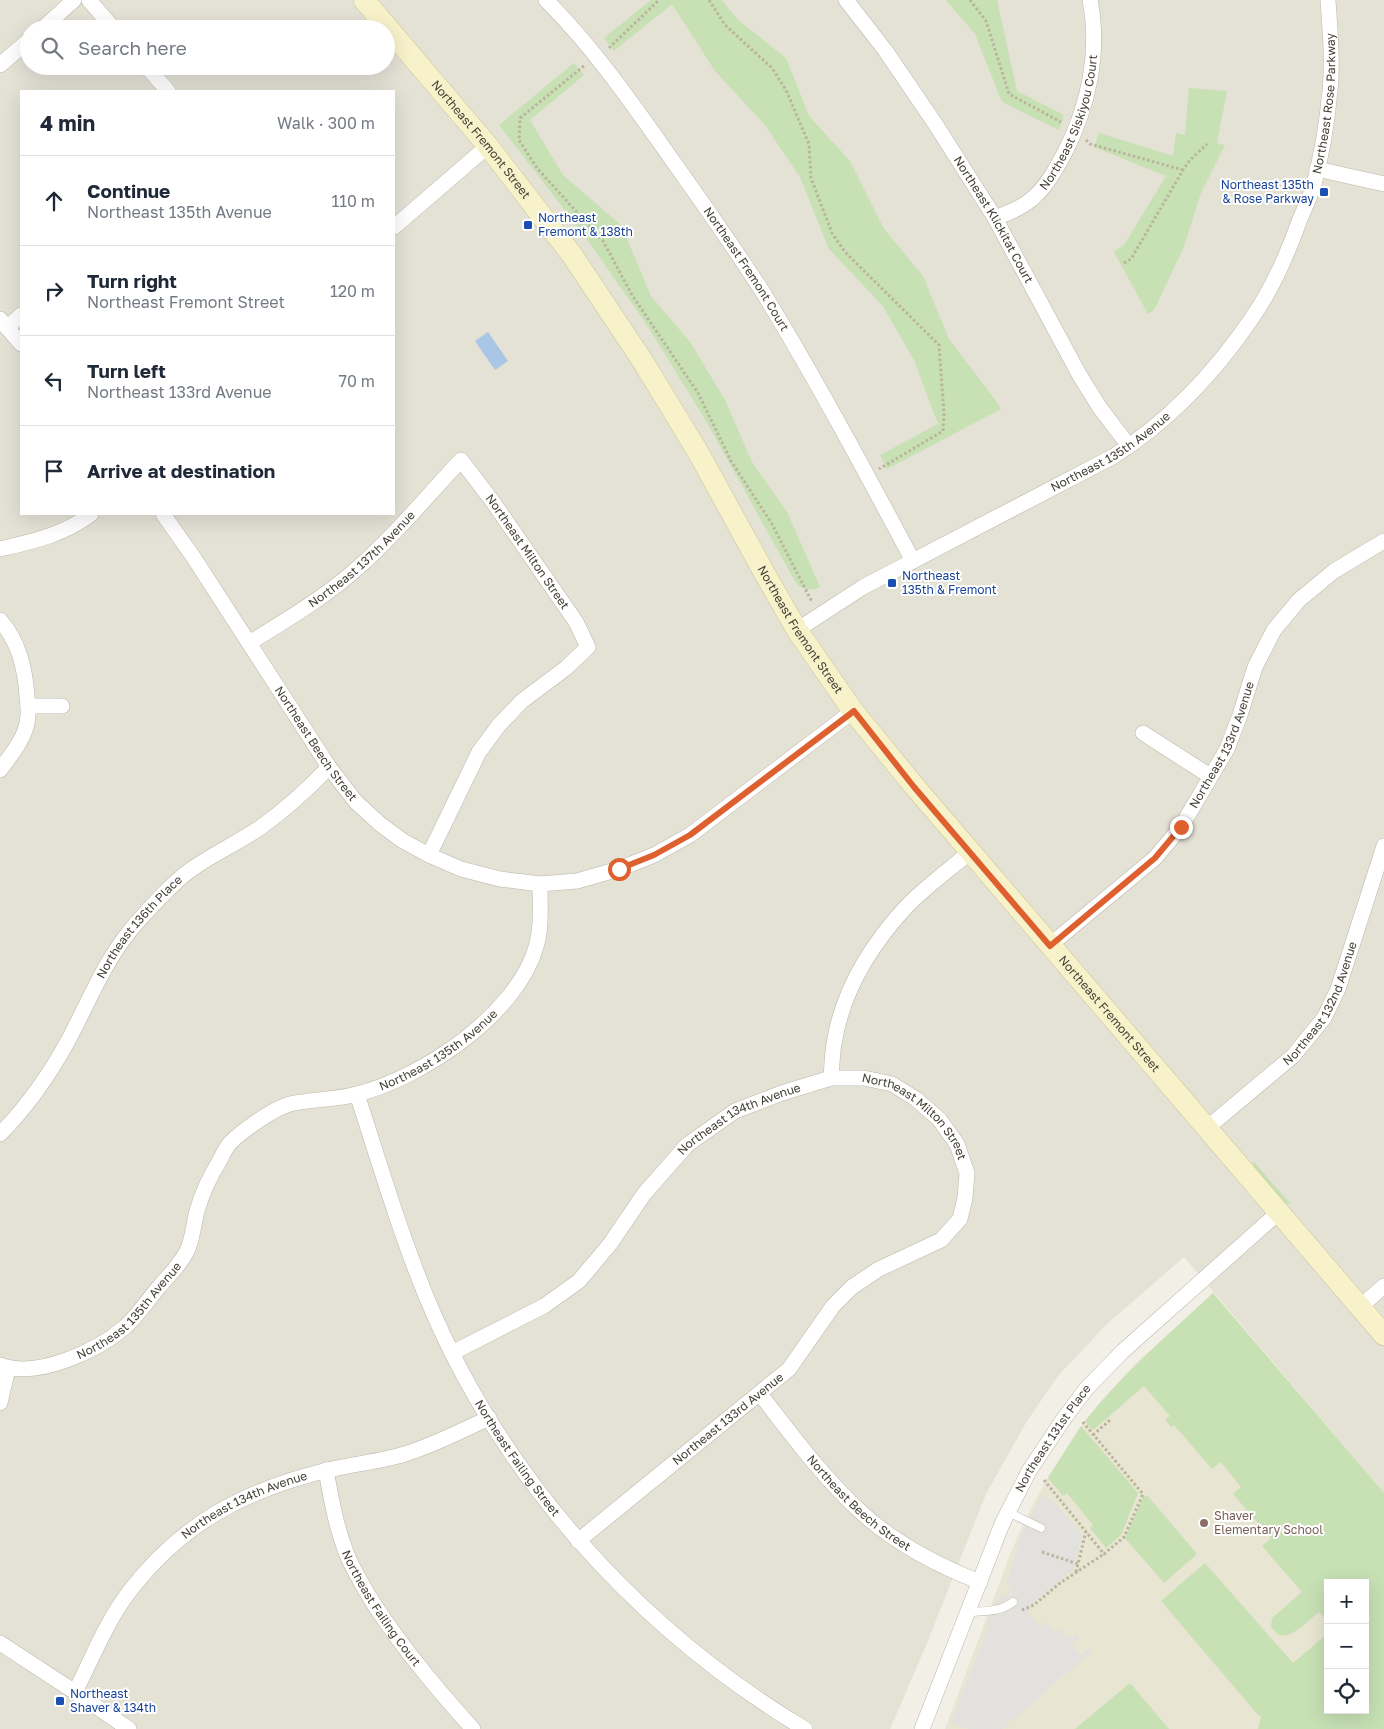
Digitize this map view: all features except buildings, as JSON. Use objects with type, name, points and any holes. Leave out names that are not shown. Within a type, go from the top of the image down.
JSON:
[{"type":"street","points":[[52,20],[74,0]]},
{"type":"street","points":[[89,0],[106,20]]},
{"type":"street","name":"Northeast Fremont Street","points":[[364,0],[381,20]]},
{"type":"street","name":"Northeast Fremont Court","points":[[546,0],[597,59],[643,119],[706,206],[758,285],[806,365],[913,562]]},
{"type":"street","name":"Northeast Klickitat Court","points":[[846,0],[885,50],[936,125],[995,218],[1080,376],[1100,408],[1129,446]]},
{"type":"street","name":"Northeast Siskiyou Court","points":[[995,218],[1016,210],[1032,199],[1047,183],[1077,130],[1088,91],[1092,64],[1094,30],[1090,0]]},
{"type":"street","name":"Northeast Rose Parkway","points":[[1328,0],[1331,62],[1330,90],[1325,133],[1317,169],[1384,184]]},
{"type":"street","name":"Northeast Fremont Street","points":[[395,36],[488,146],[572,255],[642,360],[698,452],[797,630],[854,711],[914,787],[1384,1335]]},
{"type":"street","points":[[0,65],[20,48]]},
{"type":"street","points":[[154,75],[167,90]]},
{"type":"street","points":[[395,226],[488,146]]},
{"type":"street","name":"Northeast 135th Avenue","points":[[797,630],[863,587],[1114,456],[1164,419],[1195,389],[1253,317],[1292,241],[1317,169]]},
{"type":"street","points":[[20,316],[4,324],[20,343]]},
{"type":"street","name":"Northeast 137th Avenue","points":[[249,644],[300,612],[360,566],[392,537],[461,460]]},
{"type":"street","name":"Northeast Milton Street","points":[[429,855],[479,752],[499,725],[522,702],[566,668],[588,647],[576,622],[493,502],[461,460]]},
{"type":"street","points":[[0,549],[48,538],[90,515]]},
{"type":"street","name":"Northeast Beech Street","points":[[164,515],[194,558],[329,767],[356,802],[403,842],[429,855],[461,869],[500,879],[540,884]]},
{"type":"street","name":"Northeast 133rd Avenue","points":[[1050,946],[1155,858],[1181,827],[1227,749],[1240,716],[1255,667],[1274,630],[1299,600],[1334,571],[1384,541]]},
{"type":"street","points":[[0,620],[14,640],[22,659],[28,706],[27,724],[17,745],[0,770]]},
{"type":"street","points":[[28,706],[62,706]]},
{"type":"street","points":[[540,884],[577,881],[619,869],[654,855],[690,835],[854,711]]},
{"type":"street","points":[[1143,733],[1210,776]]},
{"type":"street","name":"Northeast 136th Place","points":[[0,1134],[30,1101],[50,1072],[99,978],[126,936],[147,911],[188,872],[215,853],[259,828],[284,810],[329,767]]},
{"type":"street","name":"Northeast 132nd Avenue","points":[[1207,1128],[1293,1056],[1324,1018],[1338,989],[1384,846]]},
{"type":"street","points":[[831,1078],[834,1044],[840,1017],[852,985],[864,962],[881,937],[907,906],[970,852]]},
{"type":"street","name":"Northeast 135th Avenue","points":[[0,1402],[4,1366],[38,1368],[77,1356],[125,1326],[172,1272],[189,1247],[198,1210],[209,1178],[229,1144],[256,1122],[288,1105],[357,1094],[399,1080],[436,1060],[473,1032],[501,1005],[523,977],[536,948],[541,922],[540,884]]},
{"type":"street","name":"Northeast Milton Street","points":[[831,1078],[864,1078],[892,1084],[916,1099],[939,1119],[957,1144],[967,1173],[965,1198],[960,1219]]},
{"type":"street","name":"Northeast 134th Avenue","points":[[452,1352],[544,1306],[578,1282],[610,1244],[644,1194],[687,1145],[735,1111],[782,1093],[831,1078]]},
{"type":"street","name":"Northeast Failing Street","points":[[357,1094],[407,1246],[426,1297],[452,1352],[489,1418],[525,1473],[578,1541],[620,1585],[667,1629],[715,1669],[770,1708],[805,1729]]},
{"type":"street","name":"Northeast 131st Place","points":[[922,1729],[1008,1512],[1029,1471],[1086,1390],[1123,1351],[1278,1212]]},
{"type":"street","name":"Northeast 133rd Avenue","points":[[578,1541],[789,1369],[833,1306],[852,1287],[880,1269],[941,1240],[960,1219]]},
{"type":"street","points":[[1360,1307],[1384,1286]]},
{"type":"street","name":"Northeast Beech Street","points":[[760,1394],[814,1463],[862,1514],[911,1549],[980,1582]]},
{"type":"street","name":"Northeast 134th Avenue","points":[[75,1692],[113,1616],[128,1593],[148,1568],[169,1548],[215,1513],[278,1483],[326,1470],[405,1454],[489,1418]]},
{"type":"street","name":"Northeast Failing Court","points":[[326,1470],[338,1530],[347,1554],[375,1606],[416,1663],[473,1729]]},
{"type":"street","points":[[0,1644],[75,1692],[128,1729]]},
{"type":"lane","points":[[1008,1512],[1041,1528]]},
{"type":"lane","points":[[969,1612],[1005,1608],[1013,1602]]},
{"type":"path","points":[[659,0],[597,59],[584,66],[520,118],[518,140],[537,168],[603,241],[632,295],[698,393],[731,461],[772,524],[819,615]]},
{"type":"path","points":[[709,0],[725,25],[772,68],[786,90],[809,144],[811,178],[832,233],[845,252],[940,345],[944,414],[943,431],[867,476]]},
{"type":"path","points":[[970,0],[986,21],[1009,94],[1077,130],[1090,144],[1183,170]]},
{"type":"path","points":[[1124,263],[1131,259],[1183,170],[1190,160],[1207,144]]},
{"type":"path","points":[[1094,1435],[1110,1420]]},
{"type":"path","points":[[1015,1612],[1034,1605],[1060,1583],[1104,1554],[1124,1537],[1142,1494],[1082,1422]]},
{"type":"path","points":[[1044,1480],[1104,1554]]},
{"type":"path","points":[[1076,1573],[1086,1531]]},
{"type":"path","points":[[1042,1552],[1078,1564]]},
{"type":"shaded area","points":[[0,0],[1384,0],[1384,1493],[1184,1257],[1106,1325],[1058,1376],[1027,1421],[986,1494],[925,1648],[890,1729],[0,1729]]},
{"type":"shaded area","name":"Shaver Elementary School","points":[[1213,1293],[1384,1493],[1384,1729],[945,1729],[1011,1552],[1030,1510],[1049,1475],[1081,1426],[1138,1361]]},
{"type":"shaded area","points":[[1042,1495],[1055,1503],[1082,1535],[1073,1570],[1029,1607],[1028,1612],[1040,1626],[1046,1621],[1055,1632],[1060,1629],[1069,1639],[1077,1634],[1079,1637],[1071,1644],[1080,1655],[1089,1648],[1092,1651],[1002,1729],[970,1729],[951,1723],[988,1628],[987,1624],[995,1602],[999,1601],[1002,1593],[1006,1597],[1012,1593],[1006,1583],[1022,1533]]},
{"type":"green space","points":[[651,0],[722,0],[737,19],[786,58],[809,116],[850,161],[884,229],[923,276],[949,339],[1001,409],[887,469],[880,455],[938,424],[914,360],[882,305],[829,249],[800,177],[764,124],[715,71],[672,4],[614,51],[604,38]]},
{"type":"green space","points":[[946,0],[997,0],[1017,91],[1064,115],[1059,130],[1002,102],[975,34]]},
{"type":"green space","points":[[574,63],[584,75],[530,120],[563,175],[621,225],[651,296],[690,342],[725,400],[752,462],[787,512],[820,587],[807,589],[796,583],[706,421],[647,325],[581,231],[499,125]]},
{"type":"green space","points":[[1189,88],[1227,91],[1217,143],[1225,145],[1201,193],[1183,249],[1154,310],[1148,314],[1114,252],[1124,245],[1166,176],[1094,147],[1099,133],[1173,156],[1176,133],[1185,135]]},
{"type":"green space","points":[[1253,1161],[1291,1204],[1284,1203],[1255,1172]]},
{"type":"green space","points":[[1213,1293],[1384,1493],[1384,1729],[1258,1729],[1261,1716],[1258,1715],[1161,1601],[1205,1563],[1293,1663],[1324,1636],[1324,1714],[1369,1714],[1369,1579],[1324,1579],[1324,1618],[1319,1612],[1290,1634],[1276,1633],[1271,1627],[1272,1618],[1302,1592],[1262,1546],[1271,1538],[1233,1494],[1241,1487],[1221,1462],[1212,1469],[1174,1425],[1171,1427],[1165,1420],[1170,1416],[1144,1386],[1093,1430],[1085,1421],[1131,1370]]},
{"type":"green space","points":[[1081,1426],[1138,1493],[1121,1535],[1106,1548],[1090,1528],[1093,1525],[1067,1493],[1063,1496],[1048,1478]]},
{"type":"green space","points":[[1147,1495],[1197,1554],[1164,1583],[1125,1538],[1143,1497]]},
{"type":"green space","points":[[1130,1683],[1169,1729],[1075,1729]]},
{"type":"water","points":[[488,332],[508,361],[495,370],[475,341]]},
{"type":"place","name":"Northeast 135th & Rose Parkway","points":[[1324,192]]},
{"type":"place","name":"Northeast Fremont & 138th","points":[[528,225]]},
{"type":"place","name":"Northeast 135th & Fremont","points":[[892,583]]},
{"type":"place","name":"Shaver Elementary School","points":[[1204,1523]]},
{"type":"place","name":"Northeast Shaver & 134th","points":[[60,1701]]},
{"type":"route","points":[[619,869],[654,855],[690,835],[854,711],[914,787],[1050,946],[1155,858],[1181,827]]}]
